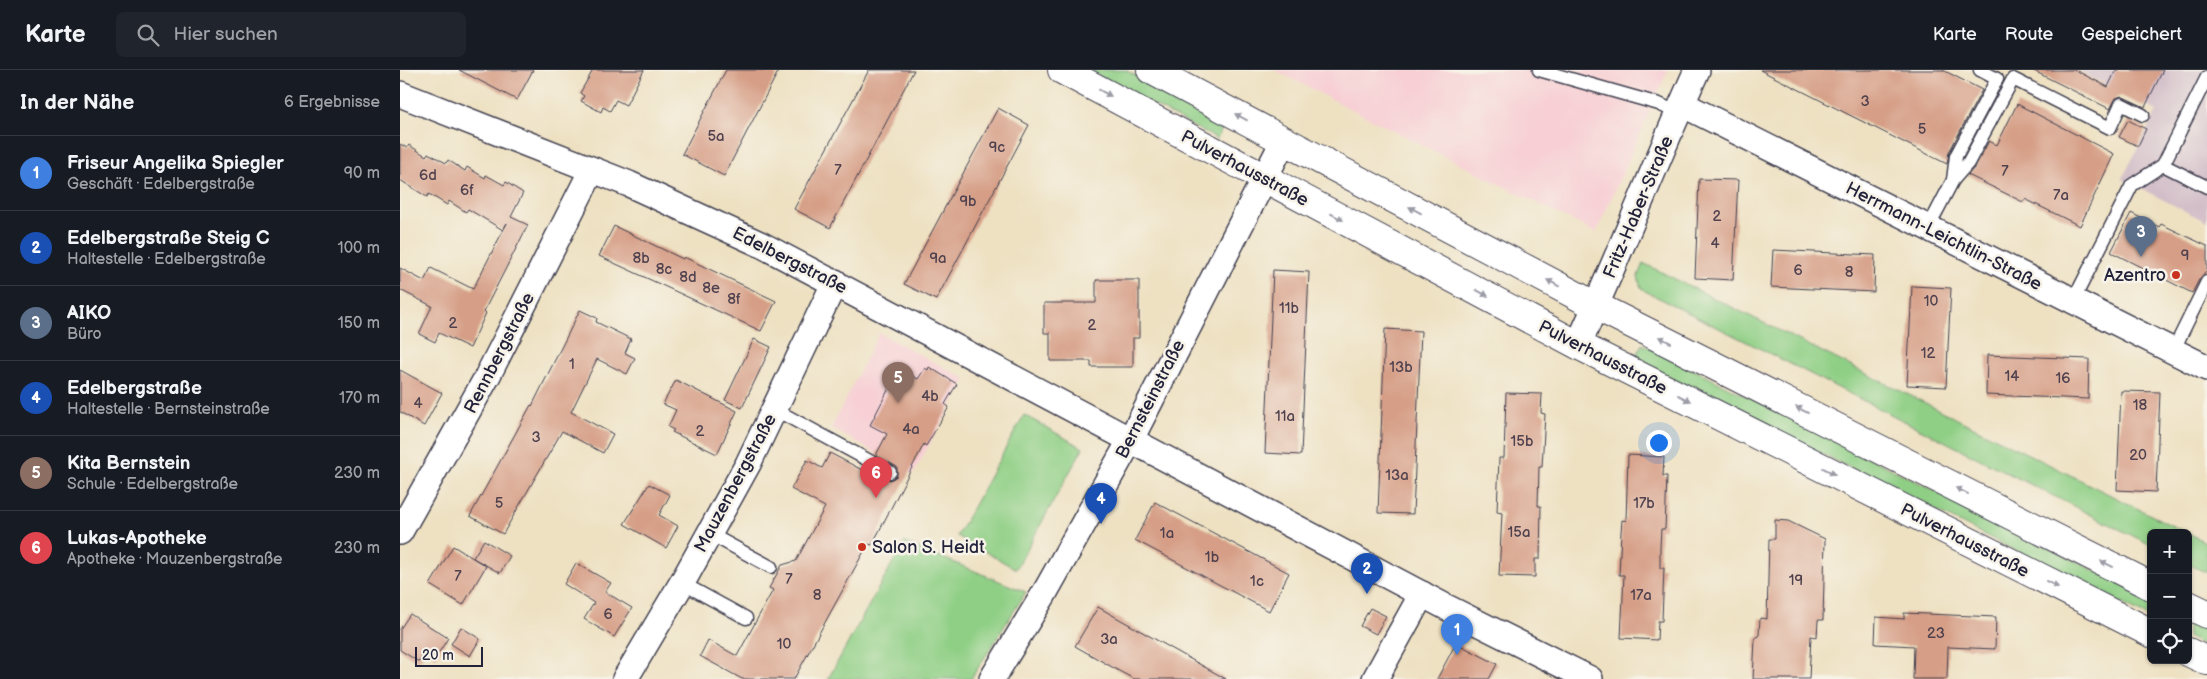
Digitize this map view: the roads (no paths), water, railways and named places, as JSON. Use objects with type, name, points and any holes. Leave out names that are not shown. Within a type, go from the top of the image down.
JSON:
[{"type":"main road","name":"Pulverhausstraße","points":[[1062,70],[1578,345],[2147,631]]},
{"type":"main road","points":[[1151,70],[1596,306],[2147,584]]},
{"type":"main road","points":[[2192,607],[2207,614]]},
{"type":"main road","points":[[2192,654],[2207,661]]},
{"type":"street","name":"Fritz-Haber-Straße","points":[[1578,345],[1697,70]]},
{"type":"street","name":"Edelbergstraße","points":[[400,94],[592,170],[694,213],[835,282],[1422,594],[1590,679]]},
{"type":"street","name":"Herrmann-Leichtlin-Straße","points":[[1680,108],[1928,228],[2207,368]]},
{"type":"street","name":"Bernsteinstraße","points":[[992,679],[1044,594],[1130,439],[1263,177],[1284,140]]},
{"type":"street","name":"Rennbergstraße","points":[[400,532],[488,377],[592,170]]},
{"type":"street","name":"Mauzenbergstraße","points":[[624,679],[710,534],[835,282]]},
{"type":"street","points":[[1375,679],[1422,594]]},
{"type":"lane","points":[[1539,70],[1659,104],[1680,108]]},
{"type":"lane","points":[[1952,180],[1956,156],[1997,79],[1980,70]]},
{"type":"lane","points":[[1928,228],[1952,180],[1968,163],[2016,75],[2110,128],[2121,104],[2144,115]]},
{"type":"lane","points":[[2073,301],[2132,185],[2163,165],[2207,77]]},
{"type":"lane","points":[[2163,165],[2207,187]]},
{"type":"lane","points":[[2172,351],[2207,282]]},
{"type":"lane","points":[[774,408],[890,472]]},
{"type":"lane","points":[[710,534],[771,567]]},
{"type":"lane","points":[[682,583],[746,618]]},
{"type":"place","name":"AIKO","points":[[2141,257]]},
{"type":"place","name":"Azentro","points":[[2176,275]]},
{"type":"place","name":"Kita Bernstein","points":[[898,403]]},
{"type":"place","name":"Lukas-Apotheke","points":[[876,498]]},
{"type":"place","name":"Edelbergstraße","points":[[1101,524]]},
{"type":"place","name":"Salon S. Heidt","points":[[862,547]]},
{"type":"place","name":"Edelbergstraße Steig C","points":[[1367,594]]},
{"type":"place","name":"Friseur Angelika Spiegler","points":[[1457,655]]}]
